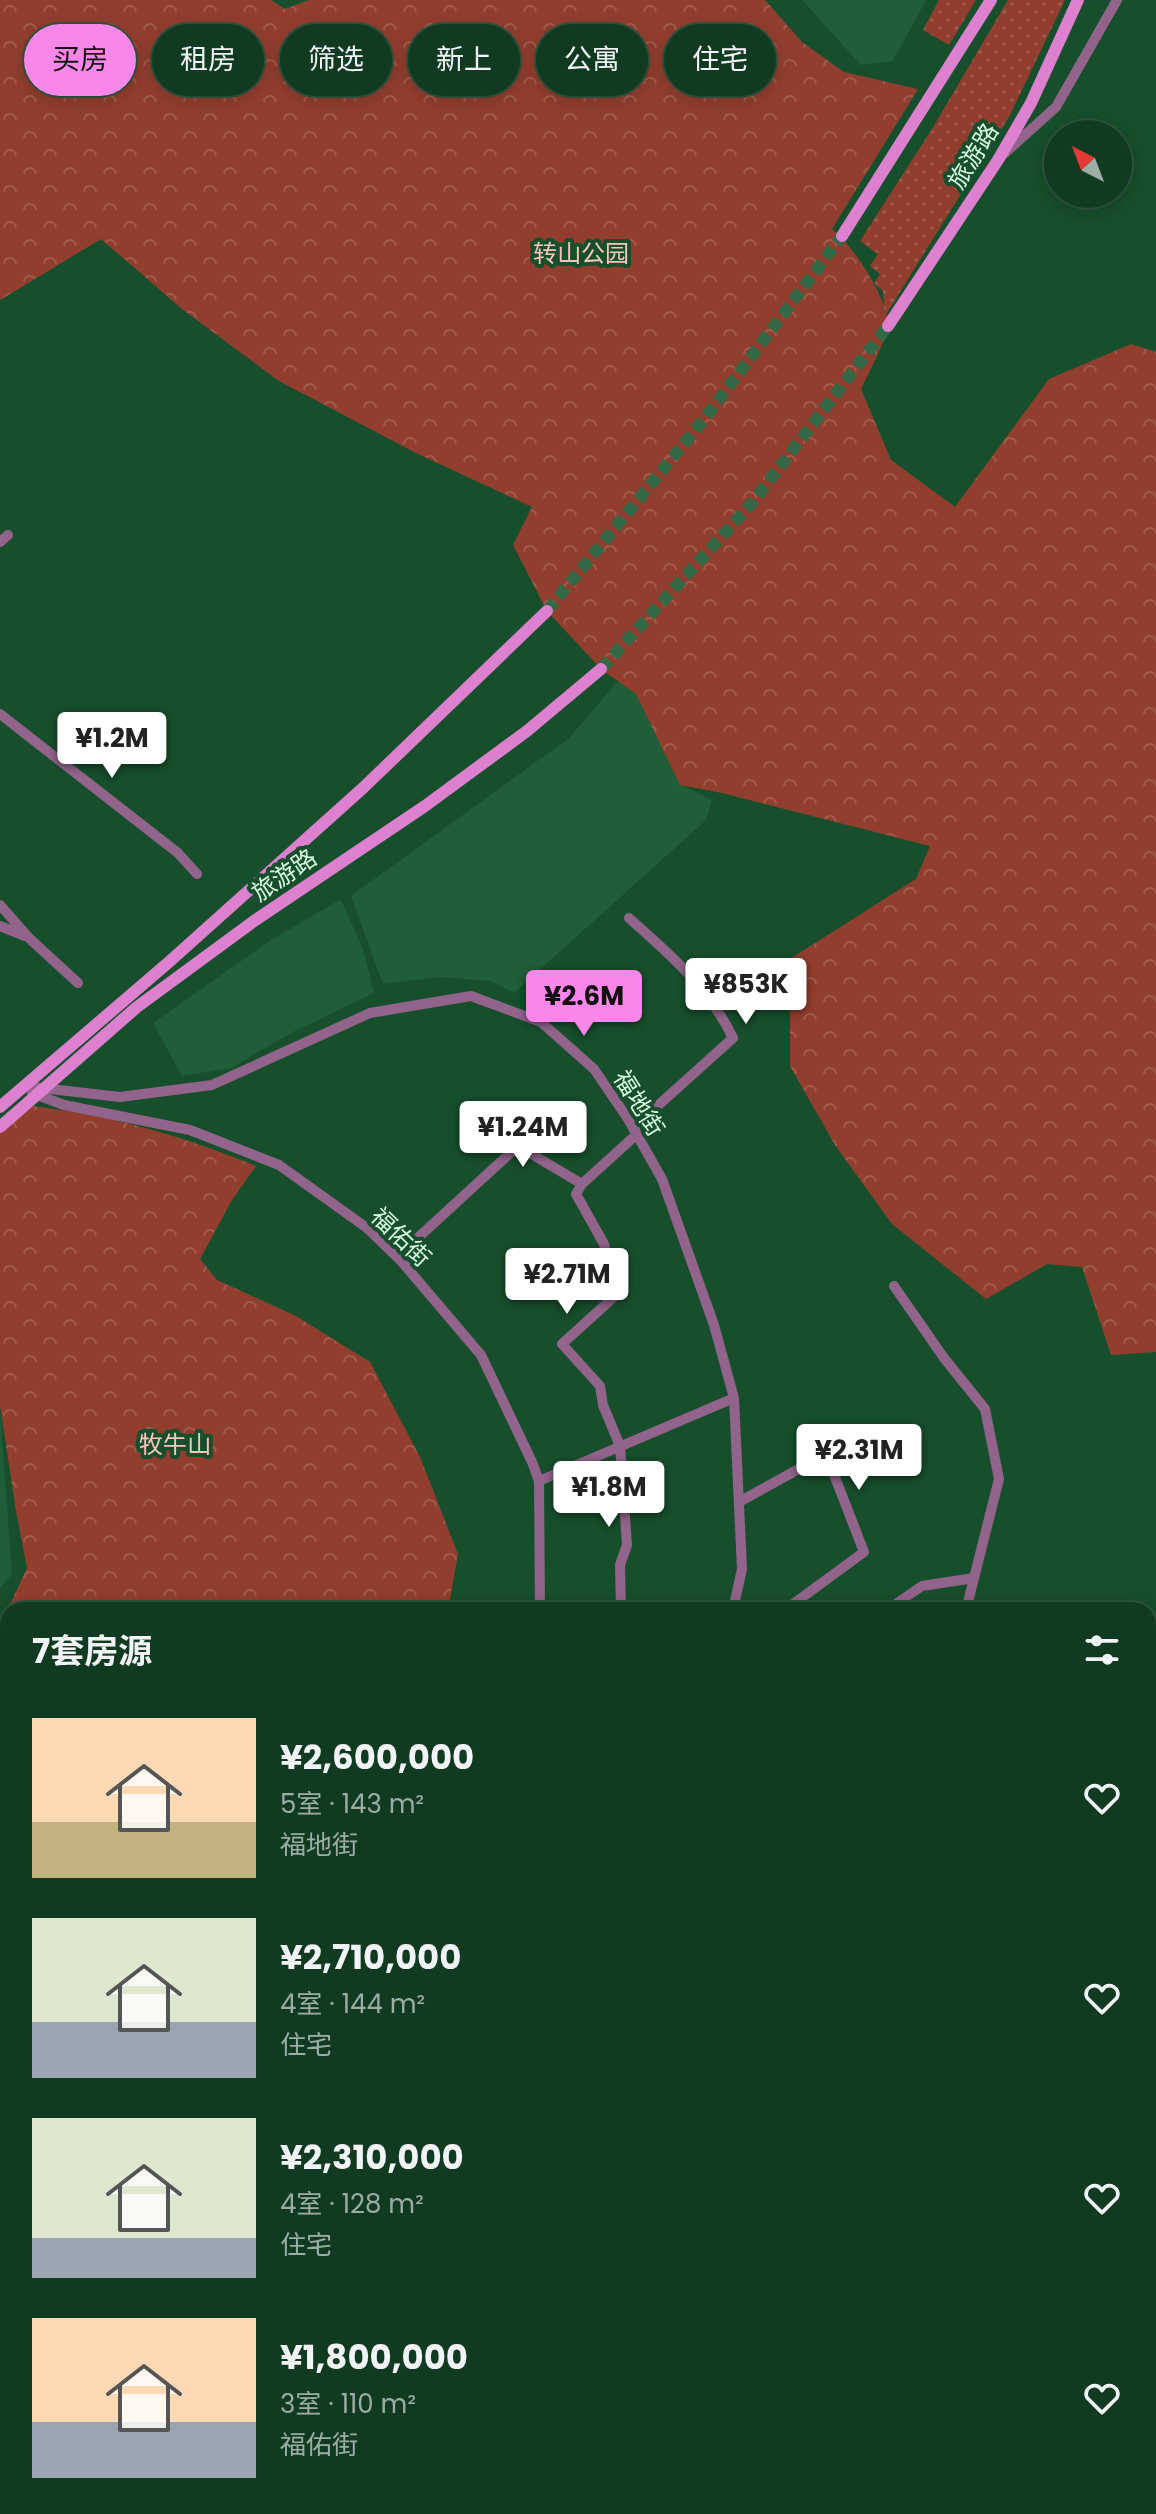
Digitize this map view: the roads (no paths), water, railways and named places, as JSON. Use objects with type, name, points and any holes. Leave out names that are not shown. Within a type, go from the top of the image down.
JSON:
[{"type":"main road","points":[[842,236],[991,0]]},
{"type":"main road","name":"旅游路","points":[[888,326],[998,160],[1031,103],[1078,0]]},
{"type":"main road","name":"旅游路","points":[[0,1107],[169,962],[351,799],[547,611]]},
{"type":"main road","name":"旅游路","points":[[0,1127],[137,1007],[254,921],[425,806],[527,731],[601,669]]},
{"type":"street","points":[[998,160],[1056,107],[1117,0]]},
{"type":"street","points":[[0,714],[178,853],[197,874]]},
{"type":"street","points":[[0,905],[30,939],[78,983]]},
{"type":"street","points":[[621,1602],[620,1565],[627,1545],[620,1446],[603,1405],[600,1386],[562,1344],[615,1296],[604,1244],[576,1194],[582,1184],[635,1131],[733,1038],[707,994],[683,966],[629,918]]},
{"type":"street","points":[[0,926],[30,939]]},
{"type":"street","name":"福地街","points":[[40,1093],[120,1097],[212,1085],[370,1013],[471,996],[541,1022],[594,1069],[635,1131],[667,1193],[714,1325],[734,1398],[742,1569],[735,1602]]},
{"type":"street","name":"福佑街","points":[[24,1086],[64,1105],[190,1130],[279,1165],[367,1228],[397,1257],[481,1355],[539,1481],[540,1602]]},
{"type":"street","points":[[397,1257],[518,1146],[582,1184]]},
{"type":"street","points":[[894,1286],[944,1358],[985,1409],[999,1479],[968,1602]]},
{"type":"street","points":[[539,1481],[734,1398]]},
{"type":"street","points":[[739,1502],[826,1454],[864,1552],[796,1602]]},
{"type":"street","points":[[899,1602],[922,1586],[974,1578]]},
{"type":"tunnel","points":[[547,611],[705,418],[842,236]]},
{"type":"tunnel","points":[[601,669],[752,503],[888,326]]},
{"type":"park label","name":"转山公园","points":[[581,253]]},
{"type":"park label","name":"牧牛山","points":[[175,1444]]}]
